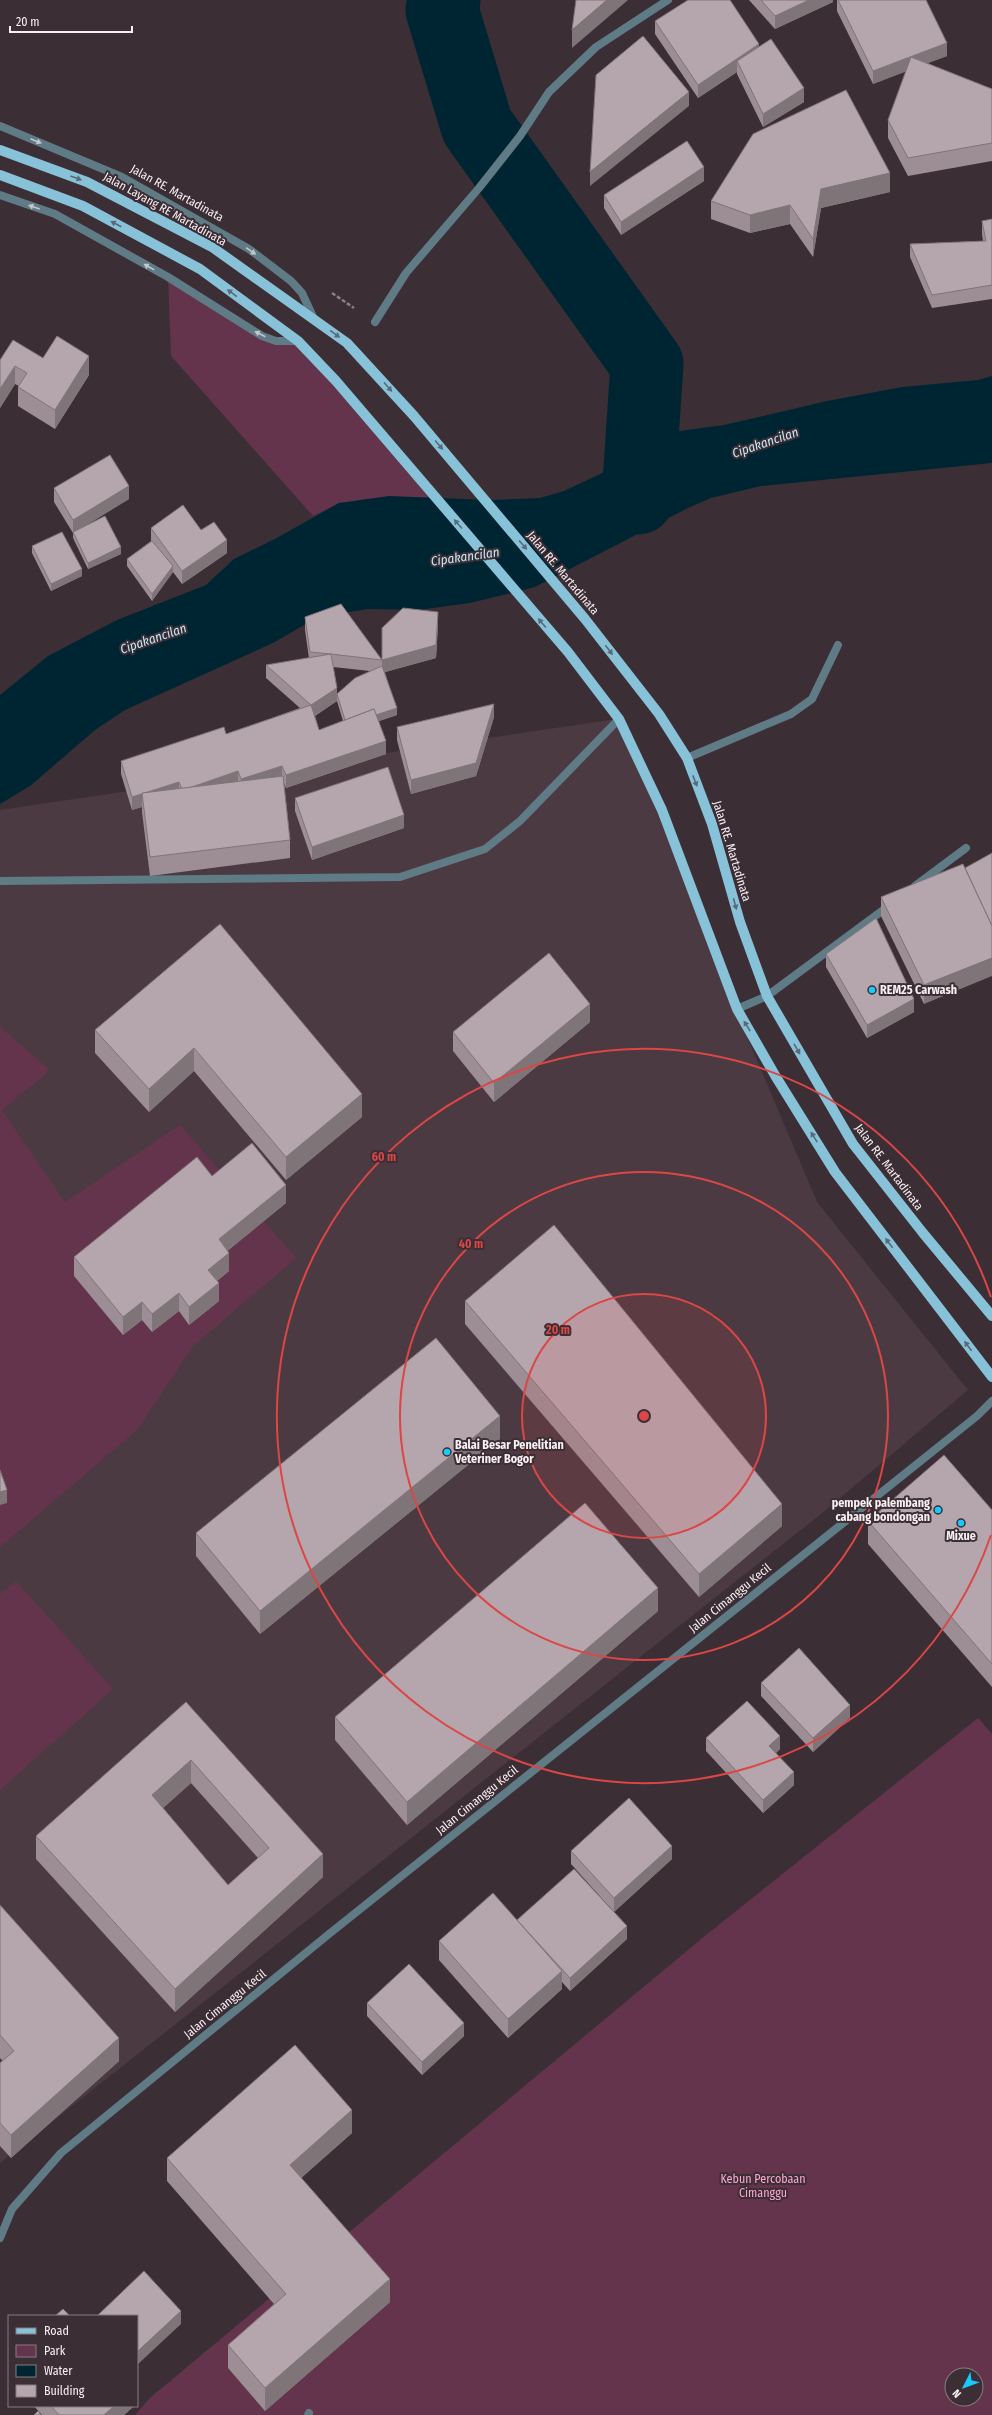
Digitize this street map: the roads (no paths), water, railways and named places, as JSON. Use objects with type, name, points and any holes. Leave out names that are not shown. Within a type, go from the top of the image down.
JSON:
[{"type":"main road","name":"Jalan Layang RE Martadinata","points":[[0,150],[88,182],[212,247],[347,343],[363,358]]},
{"type":"main road","points":[[0,175],[83,206],[200,269],[298,341],[336,381],[568,652],[619,719],[662,810],[737,1009],[776,1077],[835,1172],[992,1377]]},
{"type":"main road","name":"Jalan RE. Martadinata","points":[[363,358],[414,416],[585,619],[659,714],[687,758],[714,829],[740,922],[767,996],[853,1144],[922,1233],[992,1316]]},
{"type":"street","points":[[375,322],[406,273],[479,188],[520,136],[549,92],[596,47],[668,0]]},
{"type":"street","name":"Jalan RE. Martadinata","points":[[0,126],[122,177],[249,249],[291,281],[302,293],[314,319]]},
{"type":"street","points":[[0,195],[55,214],[168,277],[262,336],[276,341],[298,341]]},
{"type":"street","points":[[687,758],[791,714],[812,699],[838,645]]},
{"type":"street","points":[[0,881],[400,877],[485,849],[520,821],[619,719]]},
{"type":"street","points":[[908,891],[966,848]]},
{"type":"street","points":[[737,1009],[767,996],[896,901]]},
{"type":"street","name":"Jalan Cimanggu Kecil","points":[[0,2238],[12,2209],[61,2153],[323,1939],[977,1416],[992,1401]]},
{"type":"water","name":"Cipakancilan","points":[[992,376],[992,463],[761,486],[711,498],[688,508],[535,587],[470,603],[418,610],[368,609],[318,617],[273,643],[125,710],[95,730],[30,786],[0,804],[0,695],[48,656],[117,620],[206,585],[234,559],[275,539],[339,503],[389,496],[489,500],[540,498],[564,491],[632,459],[673,432],[724,425],[827,401],[902,387],[978,380]]},
{"type":"waterway","points":[[444,0],[442,10],[477,126],[647,364],[638,498]]},
{"type":"place","name":"REM25 Carwash","points":[[872,990]]},
{"type":"place","name":"Balai Besar Penelitian Veteriner Bogor","points":[[447,1452]]},
{"type":"place","name":"pempek palembang cabang bondongan","points":[[938,1510]]},
{"type":"place","name":"Mixue","points":[[961,1523]]},
{"type":"park label","name":"Kebun Percobaan Cimanggu","points":[[763,2186]]}]
